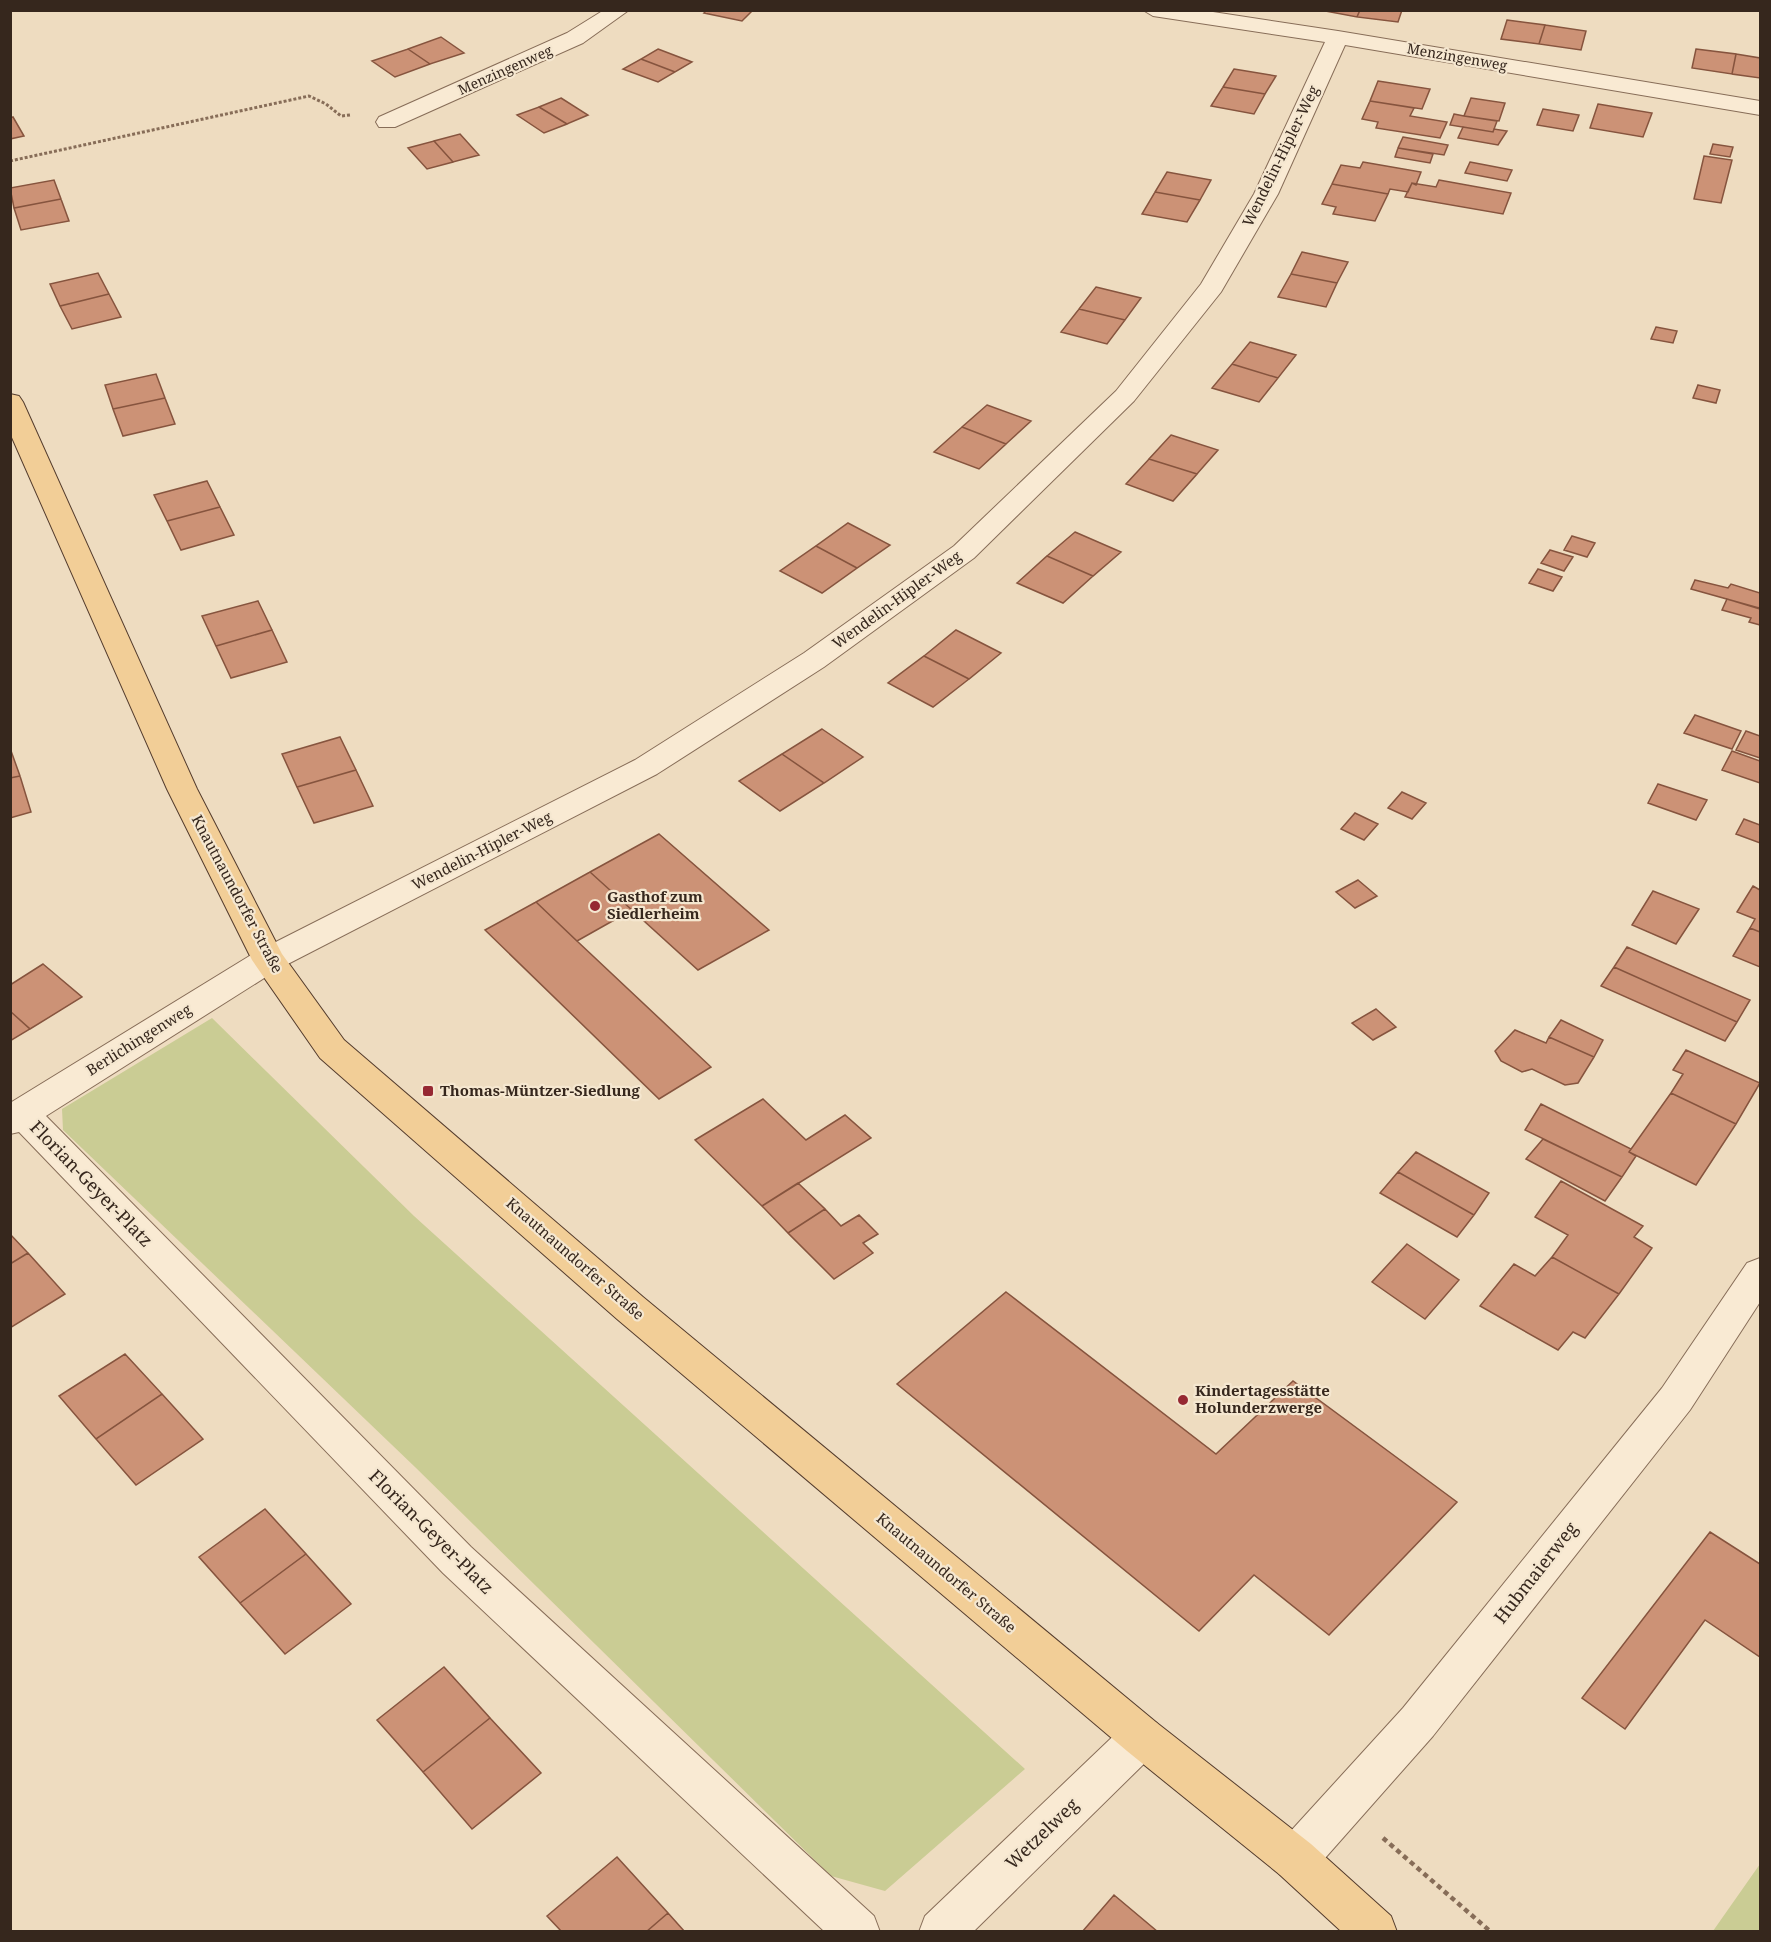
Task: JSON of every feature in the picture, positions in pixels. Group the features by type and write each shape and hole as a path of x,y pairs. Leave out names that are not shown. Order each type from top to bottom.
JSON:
{"main road":[{"name":"Knautnaundorfer Straße","path":"10,402 183,789 268,960 332,1049 630,1308 1142,1737 1295,1859 1375,1932"}],"street":[{"name":"Menzingenweg","path":"387,122 575,38 619,10"},
{"name":"Menzingenweg","path":"1153,10 1338,37 1761,108"},
{"name":"Wendelin-Hipler-Weg","path":"268,960 646,767 814,660 964,552 1125,396 1212,287 1266,194 1338,37"},
{"name":"Berlichingenweg","path":"16,1117 268,960"},
{"name":"Florian-Geyer-Platz","path":"16,1117 457,1560 858,1932"},
{"name":"Hubmaierweg","path":"1295,1859 1418,1722 1676,1399 1761,1273"},
{"name":"Wetzelweg","path":"941,1932 1142,1737"}],"path":[{"path":"10,161 309,96 326,104 341,116 364,112 387,122"},
{"path":"1345,1804 1491,1932"}],"green space":[{"path":"212,1018 414,1216 1025,1769 885,1891 831,1876 415,1467 63,1130 62,1109"},
{"path":"1760,1864 1760,1931 1713,1931"}],"building":[{"path":"707,10 753,10 742,21 704,13"},
{"path":"1320,10 1360,10 1357,17"},
{"path":"1360,10 1402,10 1398,22 1357,17"},
{"path":"1507,20 1545,25 1539,44 1501,39"},
{"path":"1545,25 1586,31 1581,50 1539,44"},
{"path":"441,37 464,53 430,64 408,49"},
{"path":"408,49 430,64 395,77 372,61"},
{"path":"658,49 692,62 675,72 641,59"},
{"path":"1696,49 1736,54 1732,74 1692,68"},
{"path":"1736,54 1760,58 1760,78 1732,74"},
{"path":"641,59 675,72 658,82 623,69"},
{"path":"1234,69 1276,76 1265,94 1223,87"},
{"path":"1378,81 1430,89 1422,109 1370,101"},
{"path":"1223,87 1265,94 1254,114 1211,106"},
{"path":"561,98 588,115 567,124 539,107"},
{"path":"1471,98 1505,103 1499,121 1464,116"},
{"path":"1370,101 1414,108 1410,116 1447,122 1440,138 1376,128 1378,122 1362,119"},
{"path":"1598,104 1652,113 1643,137 1590,128"},
{"path":"539,107 567,124 544,133 517,115"},
{"path":"1543,109 1579,115 1573,131 1537,125"},
{"path":"1454,114 1497,121 1493,132 1450,125"},
{"path":"13,117 24,136 10,139 10,118"},
{"path":"1463,127 1493,132 1494,129 1507,131 1498,145 1458,138"},
{"path":"460,134 479,155 453,162 434,141"},
{"path":"1403,137 1448,145 1444,155 1398,148"},
{"path":"434,141 453,162 427,169 408,148"},
{"path":"1713,144 1733,147 1730,157 1710,154"},
{"path":"1398,148 1433,154 1430,163 1395,157"},
{"path":"1704,156 1732,160 1721,203 1694,199"},
{"path":"1363,162 1421,172 1416,185 1412,183 1408,192 1390,189 1388,194 1332,184 1341,165 1360,168"},
{"path":"1470,162 1512,170 1507,181 1465,173"},
{"path":"1167,172 1211,180 1200,200 1155,192"},
{"path":"54,180 61,199 14,208 10,188"},
{"path":"1439,180 1511,193 1503,214 1405,197 1412,183 1436,187"},
{"path":"1332,184 1388,194 1375,221 1333,214 1336,207 1322,204"},
{"path":"1155,192 1200,200 1187,222 1142,214"},
{"path":"61,199 69,221 21,230 14,208"},
{"path":"1302,252 1348,262 1337,283 1291,274"},
{"path":"98,273 109,294 60,306 50,284"},
{"path":"1291,274 1337,283 1326,307 1278,297"},
{"path":"1096,287 1141,298 1125,320 1079,309"},
{"path":"109,294 121,317 72,329 60,306"},
{"path":"1079,309 1125,320 1107,344 1061,332"},
{"path":"1656,327 1677,331 1673,343 1651,339"},
{"path":"1250,342 1296,355 1278,378 1232,364"},
{"path":"1232,364 1278,378 1259,402 1212,388"},
{"path":"156,374 165,398 113,409 105,385"},
{"path":"1698,385 1720,390 1716,403 1693,398"},
{"path":"165,398 175,424 123,436 113,409"},
{"path":"987,405 1031,421 1006,444 962,427"},
{"path":"962,427 1006,444 979,469 934,452"},
{"path":"1171,435 1218,450 1197,474 1149,459"},
{"path":"1149,459 1197,474 1173,501 1126,484"},
{"path":"207,481 220,507 167,521 154,495"},
{"path":"220,507 234,535 181,550 167,521"},
{"path":"848,523 890,545 857,568 816,546"},
{"path":"1075,532 1121,552 1093,576 1047,556"},
{"path":"1572,536 1595,543 1587,557 1564,550"},
{"path":"816,546 857,568 822,593 780,571"},
{"path":"1550,550 1573,557 1564,571 1541,563"},
{"path":"1047,556 1093,576 1063,603 1017,583"},
{"path":"1538,569 1562,577 1553,591 1529,583"},
{"path":"1695,580 1728,588 1731,584 1760,593 1760,606 1759,608 1691,589"},
{"path":"1727,599 1760,609 1760,625 1749,622 1751,618 1722,610"},
{"path":"258,601 272,630 216,646 202,616"},
{"path":"272,630 287,662 231,678 216,646"},
{"path":"956,630 1001,653 969,679 924,656"},
{"path":"924,656 969,679 933,707 888,683"},
{"path":"1695,715 1741,731 1732,749 1684,733"},
{"path":"822,729 863,757 824,783 782,754"},
{"path":"1746,731 1760,736 1760,758 1736,750"},
{"path":"340,737 356,770 297,787 282,754"},
{"path":"10,748 20,776 10,778"},
{"path":"1732,751 1760,761 1760,783 1722,770"},
{"path":"782,754 824,783 780,811 739,781"},
{"path":"356,770 373,806 314,823 297,787"},
{"path":"20,776 31,812 10,818 10,778"},
{"path":"1658,784 1707,800 1696,820 1648,803"},
{"path":"1402,792 1426,803 1412,819 1388,808"},
{"path":"1355,813 1378,824 1364,840 1341,829"},
{"path":"1744,819 1760,825 1760,843 1736,834"},
{"path":"659,834 769,930 698,970 590,872"},
{"path":"590,872 632,910 577,941 536,902"},
{"path":"1358,880 1377,896 1355,908 1336,892"},
{"path":"1753,886 1760,890 1760,932 1750,928 1755,919 1737,912"},
{"path":"1653,891 1699,909 1676,944 1632,925"},
{"path":"536,902 711,1067 659,1099 485,930"},
{"path":"1750,928 1760,932 1760,967 1733,956"},
{"path":"1627,947 1750,1000 1737,1022 1614,967"},
{"path":"43,964 82,997 30,1029 10,1011 10,985"},
{"path":"1614,967 1737,1022 1725,1041 1601,986"},
{"path":"1376,1009 1396,1027 1373,1040 1352,1023"},
{"path":"10,1011 30,1029 10,1041"},
{"path":"1561,1020 1603,1040 1594,1057 1549,1037"},
{"path":"1515,1030 1546,1043 1549,1037 1594,1057 1578,1083 1565,1085 1532,1069 1522,1072 1501,1061 1495,1051"},
{"path":"1686,1050 1760,1083 1736,1124 1671,1093 1683,1074 1673,1070"},
{"path":"1671,1093 1736,1124 1696,1185 1629,1152"},
{"path":"763,1099 806,1140 845,1115 871,1138 762,1206 695,1140"},
{"path":"1541,1104 1631,1149 1629,1152 1636,1156 1622,1177 1525,1130"},
{"path":"1543,1139 1622,1177 1605,1201 1526,1159"},
{"path":"1416,1152 1489,1193 1474,1215 1398,1172"},
{"path":"1398,1172 1474,1215 1457,1237 1380,1193"},
{"path":"1561,1181 1643,1226 1634,1237 1652,1248 1619,1294 1552,1257 1568,1235 1535,1217"},
{"path":"798,1183 825,1209 788,1233 762,1206"},
{"path":"825,1209 841,1226 859,1215 878,1234 863,1243 873,1253 834,1279 788,1233"},
{"path":"10,1234 28,1253 10,1264"},
{"path":"1407,1244 1459,1280 1425,1319 1372,1282"},
{"path":"28,1253 65,1294 10,1328 10,1264"},
{"path":"1552,1257 1619,1294 1585,1338 1573,1332 1558,1350 1480,1306 1514,1264 1535,1276"},
{"path":"1006,1292 1216,1454 1293,1381 1457,1502 1329,1635 1254,1575 1199,1631 897,1384"},
{"path":"125,1354 162,1394 96,1439 59,1396"},
{"path":"162,1394 203,1439 136,1485 96,1439"},
{"path":"265,1509 306,1554 240,1603 199,1557"},
{"path":"1710,1532 1760,1564 1760,1657 1705,1620 1625,1729 1582,1698"},
{"path":"306,1554 351,1604 285,1654 240,1603"},
{"path":"444,1667 490,1718 423,1772 377,1720"},
{"path":"490,1718 541,1773 472,1829 423,1772"},
{"path":"617,1857 668,1913 646,1932 562,1932 547,1916"},
{"path":"1114,1895 1158,1932 1082,1932"},
{"path":"668,1913 685,1932 646,1932"}],"place":[{"name":"Gasthof zum Siedlerheim","path":"595,906"},
{"name":"Thomas-Müntzer-Siedlung","path":"428,1091"},
{"name":"Kindertagesstätte Holunderzwerge","path":"1183,1400"}]}
